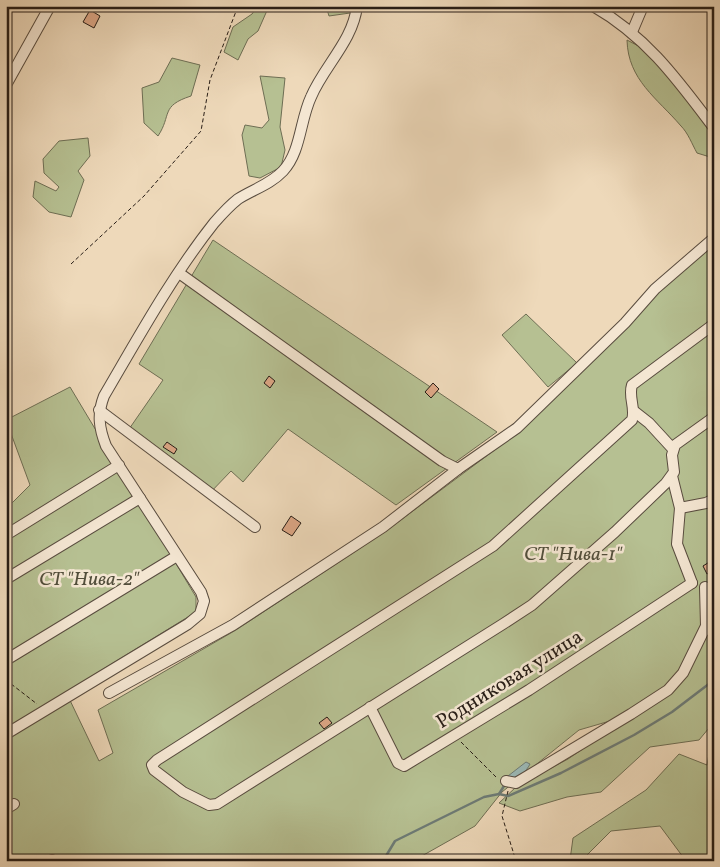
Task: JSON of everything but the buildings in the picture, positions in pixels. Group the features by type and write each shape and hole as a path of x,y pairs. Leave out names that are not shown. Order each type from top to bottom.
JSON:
{"street":[{"path":"6,85 50,6"},
{"path":"6,734 152,647 200,614 204,601 200,592 119,465 101,433 99,410 104,396 180,273 214,224 229,206 282,172 290,162 311,96 347,37 355,19 356,6"},
{"path":"593,6 618,21 652,49 674,74 714,128"},
{"path":"632,32 643,6"},
{"path":"109,693 234,625 383,527 458,469 517,428 625,323 655,289 714,238"},
{"path":"180,273 442,461 458,469"},
{"path":"503,783 516,783 668,690 683,673 706,626 710,584 692,583 677,544 680,508 672,476 674,468 672,448 649,423 635,412 630,396 632,385 714,324"},
{"path":"99,410 256,527"},
{"path":"635,412 632,420 494,546 288,675 152,765 156,774 183,792 209,805 217,804 532,605 615,532 672,476"},
{"path":"672,448 714,417"},
{"path":"6,535 119,465"},
{"path":"6,579 140,498"},
{"path":"680,508 706,503 714,499"},
{"path":"6,660 177,556"},
{"name":"Родниковая улица","path":"370,707 398,763 404,766 529,690 692,583"},
{"path":"706,626 714,634"}],"path":[{"path":"71,264 144,196 201,131 210,80 238,6"},
{"path":"6,680 46,711"},
{"path":"462,743 503,783 506,800 502,816 516,861"}],"green space":[{"path":"258,6 269,6 258,31 248,39 238,60 224,52 233,27 252,14"},
{"path":"326,6 350,6 350,13 329,16"},
{"path":"627,40 648,51 671,75 714,134 714,164 710,157 697,153 688,135 645,88 632,66"},
{"path":"172,58 200,65 191,96 181,100 171,108 158,136 144,123 142,88 159,82"},
{"path":"260,76 285,78 280,127 285,150 281,167 260,178 249,176 242,135 245,125 262,128 269,120"},
{"path":"88,138 90,156 78,171 84,180 71,217 49,212 33,197 35,181 56,191 59,187 44,173 43,159 59,141"},
{"path":"213,240 497,432 396,505 288,429 243,482 231,471 207,496 127,432 163,380 139,364"},
{"name":"СТ \"Нива-1\"","path":"714,242 714,722 699,740 650,747 601,792 567,797 520,811 499,803 516,787 568,759 634,714 579,730 502,792 475,826 413,861 6,861 6,509 30,485 6,420 70,387 196,597 196,612 66,692 99,761 113,753 98,710 236,630 386,531 520,431 656,294"},
{"path":"526,314 577,363 548,387 502,335"},
{"path":"714,726 714,861 686,861 660,826 611,831 581,861 570,860 573,838 646,790 679,754 707,765"}],"water":[{"path":"526,762 530,764 524,772 510,780 508,776"}],"waterway":[{"path":"383,861 395,841 484,797 499,794 508,796 561,773 634,735 672,712 714,680"},
{"path":"499,794 504,786"}],"park label":[{"name":"СТ \"Нива-2\"","path":"89,580"}]}
